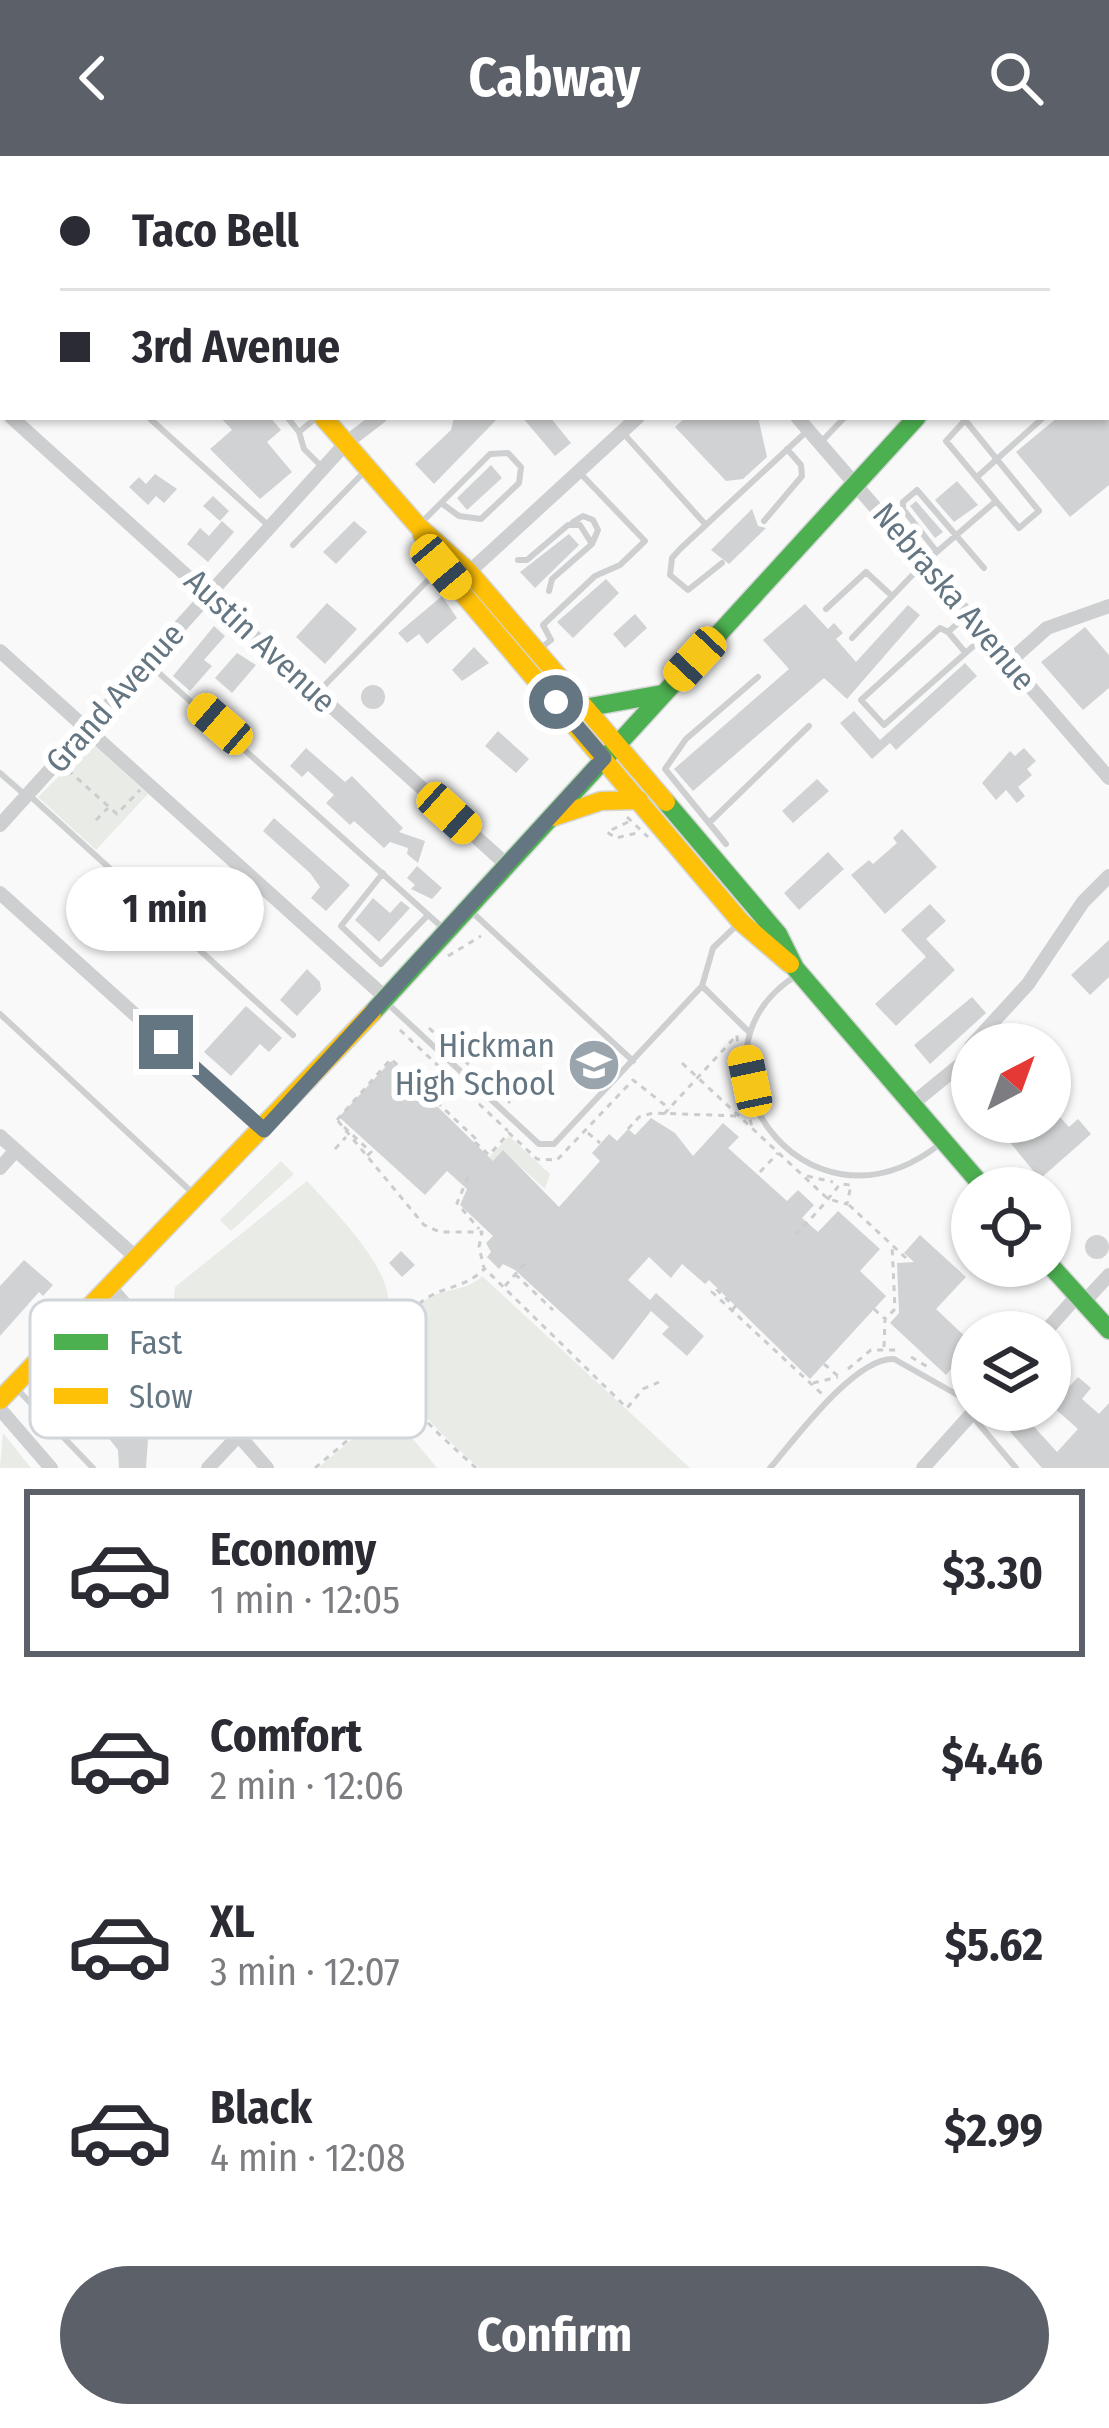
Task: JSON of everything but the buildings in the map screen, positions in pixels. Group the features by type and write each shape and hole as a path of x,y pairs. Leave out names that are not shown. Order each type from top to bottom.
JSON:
{"main road":[{"path":"323,420 418,526 469,572 584,708 639,800 740,922 798,971 966,1167"},
{"path":"99,1300 385,999 434,959 448,932 914,420"},
{"path":"418,526 441,567 610,752 669,809 778,934 798,971"},
{"path":"584,708 663,694"},
{"path":"553,817 601,801 639,800"},
{"path":"1069,1287 1109,1330"},
{"path":"5,1398 30,1372"}],"street":[{"name":"Austin Avenue","path":"14,420 508,866"},
{"name":"Grand Avenue","path":"0,825 346,443 376,420"},
{"path":"469,572 635,420"},
{"name":"Nebraska Avenue","path":"803,423 931,557 968,614 1109,778"},
{"path":"1009,662 1047,628 1109,606"},
{"path":"0,650 385,999"},
{"path":"992,1023 1028,984 1083,902 1109,876"},
{"path":"0,893 264,1130"},
{"path":"911,1105 951,1072"},
{"path":"0,1136 139,1260"},
{"path":"0,1168 16,1150"},
{"path":"1068,1311 1109,1275"},
{"path":"111,1288 121,1300"},
{"path":"5,1398 30,1436"},
{"path":"923,1468 954,1431"},
{"path":"31,1438 51,1468"},
{"path":"208,1468 236,1438"},
{"path":"242,1438 267,1468"}],"lane":[{"path":"151,420 270,528"},
{"path":"289,420 304,449 323,468"},
{"path":"299,433 316,420"},
{"path":"820,443 841,420"},
{"path":"965,420 946,441 1019,528 1040,511 968,420"},
{"path":"977,478 1041,420"},
{"path":"722,562 688,590 670,575 672,558 787,449 803,423"},
{"path":"622,431 706,525"},
{"path":"764,521 802,476 801,465 787,449"},
{"path":"418,526 490,454 508,453 521,467 519,483 481,519 460,516 443,505"},
{"path":"293,545 368,469"},
{"path":"537,652 550,640 543,625 596,576 620,565 645,541 579,471"},
{"path":"931,557 925,533 903,502 917,490 984,568"},
{"path":"852,638 931,557 997,501"},
{"path":"518,560 527,560 568,525 580,525 592,544 552,579 549,591"},
{"path":"317,693 441,567"},
{"path":"826,609 866,572 892,596"},
{"path":"948,632 968,614"},
{"path":"965,652 940,628 861,700 884,725 986,634"},
{"path":"148,662 448,932"},
{"path":"726,844 665,770 669,758 758,677"},
{"path":"692,837 809,726"},
{"path":"0,772 293,1035"},
{"path":"669,809 686,795"},
{"path":"383,873 340,926 355,945 381,964 428,914"},
{"path":"469,910 633,1061"},
{"path":"385,999 538,1144 554,1144 702,986 713,948 740,922"},
{"path":"405,939 434,959"},
{"path":"344,959 355,945"},
{"path":"798,971 770,992 749,1032 744,1055 762,1124 815,1170 862,1179 885,1176 917,1162 944,1142"},
{"path":"702,986 749,1032"},
{"path":"0,1014 199,1198"},
{"path":"770,1468 857,1372 883,1358 894,1359 951,1395"},
{"path":"5,1398 30,1418"},
{"path":"989,1431 1016,1468"},
{"path":"55,1438 93,1468"}],"path":[{"path":"58,761 117,814 147,782"},
{"path":"80,799 89,789"},
{"path":"96,820 109,806"},
{"path":"619,815 631,820 639,832"},
{"path":"631,820 608,832 616,838 639,832 650,836"},
{"path":"434,959 482,935"},
{"path":"420,1021 510,1103"},
{"path":"400,1030 509,1132"},
{"path":"664,1114 737,1035 739,1078"},
{"path":"476,1138 392,1060 335,1116 424,1225 440,1232 480,1230"},
{"path":"682,1064 829,1199 848,1204 905,1257 892,1261"},
{"path":"744,1095 753,1129"},
{"path":"628,1129 639,1117 664,1114 739,1117"},
{"path":"338,1121 373,1150 365,1158"},
{"path":"586,1130 600,1143"},
{"path":"335,1149 349,1135"},
{"path":"554,1144 565,1154"},
{"path":"760,1172 778,1153"},
{"path":"802,1175 851,1185 848,1204"},
{"path":"468,1177 457,1203 480,1230 484,1268 540,1320 522,1312 626,1408 643,1389 659,1382"},
{"path":"796,1234 840,1184"},
{"path":"883,1358 885,1319 897,1307 892,1245"},
{"path":"504,1287 527,1261"},
{"path":"426,1301 467,1286 484,1268"},
{"path":"515,1274 553,1310"},
{"path":"874,1309 885,1319"},
{"path":"732,1310 824,1395"},
{"path":"811,1384 840,1378 824,1364"},
{"path":"426,1420 476,1468"},
{"path":"315,1468 350,1438"}],"shaded area":[{"path":"92,744 148,794 96,850 38,797"},
{"path":"509,1136 550,1174 545,1189 503,1151 493,1161 489,1157"},
{"path":"281,1161 294,1174 231,1231 220,1220"},
{"path":"307,1181 370,1256 385,1284 387,1300 176,1300 175,1287"},
{"path":"482,1276 690,1468 479,1468 426,1416 426,1300"},
{"path":"3,1433 31,1468 0,1468"},
{"path":"354,1438 412,1438 437,1468 318,1468"}],"traffic: fast":[{"path":"372,1013 914,420"},
{"path":"584,708 662,694"},
{"path":"666,802 778,934 795,968 966,1167"},
{"path":"1070,1287 1109,1330"}],"traffic: slow":[{"path":"326,420 418,526 469,572 666,802"},
{"path":"422,534 436,562 741,922 790,964"},
{"path":"553,817 601,801 639,800"},
{"path":"96,1300 372,1013"},
{"path":"0,1400 30,1369"}],"place":[{"name":"Hickman High School","path":"594,1065"}],"route":[{"path":"166,1042 264,1130 604,758 556,702"}]}
